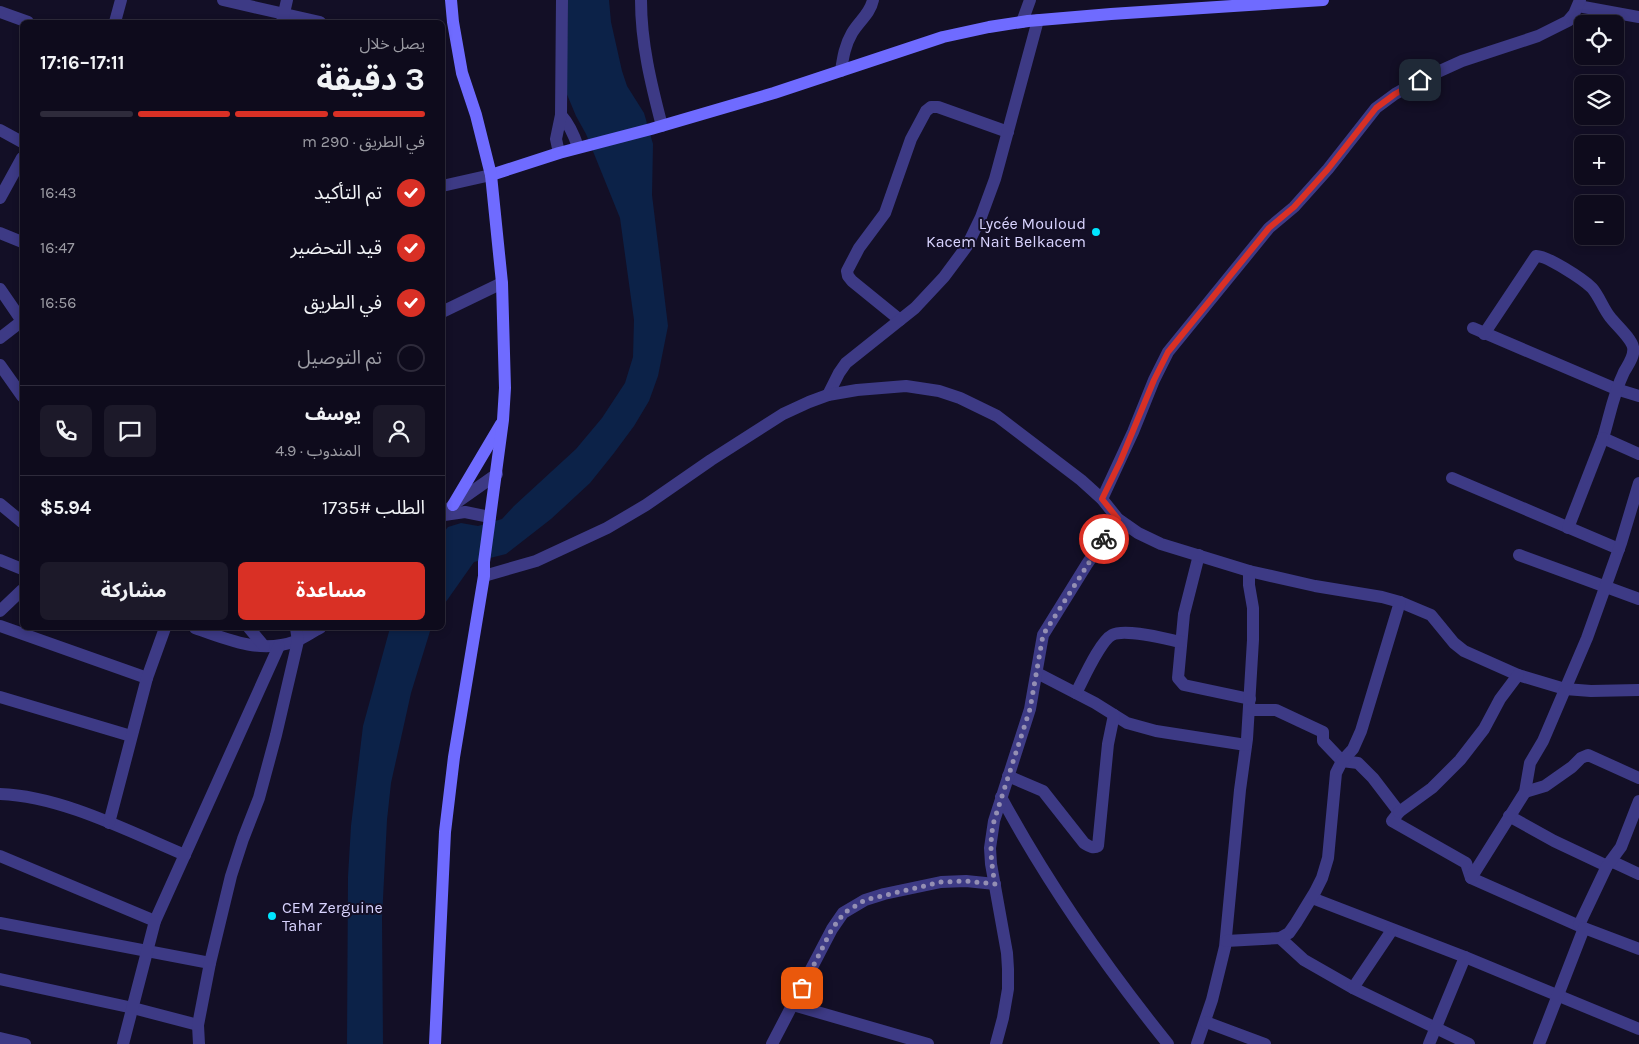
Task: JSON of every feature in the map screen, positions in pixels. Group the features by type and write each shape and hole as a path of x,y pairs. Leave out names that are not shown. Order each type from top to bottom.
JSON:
{"main road":[{"path":"435,1044 445,832 454,757 484,576 484,562 497,474 505,388 502,283 491,175 476,115 462,73 451,0"},
{"path":"491,175 583,146 774,93 943,37 989,27 1191,4 1323,0"},
{"path":"453,505 503,420"}],"street":[{"path":"116,20 121,0"},
{"path":"223,0 283,18 302,20"},
{"path":"283,18 287,0"},
{"path":"559,153 556,139 561,116 562,0"},
{"path":"640,0 657,127"},
{"path":"841,71 844,48 853,32 871,9 873,0"},
{"path":"1022,22 1030,0"},
{"path":"1102,499 1168,352 1269,228 1294,207 1328,169 1376,108 1395,94 1420,80 1462,61 1538,36 1568,21 1579,3 1639,18"},
{"path":"0,12 22,20"},
{"path":"828,395 846,363 915,308 944,277 967,246 981,217 995,179 1038,20"},
{"path":"900,320 852,281 847,271 859,248 885,213 911,139 926,111 931,107 938,107 1008,132"},
{"path":"561,116 583,146"},
{"path":"0,130 20,141"},
{"path":"0,198 20,162"},
{"path":"445,185 491,175"},
{"path":"0,233 20,241"},
{"path":"1568,528 1603,438 1616,390 1633,351 1632,344 1608,316 1593,289 1573,273 1544,258 1534,257 1478,331 1616,390 1639,396"},
{"path":"445,311 502,283"},
{"path":"0,289 20,318"},
{"path":"0,338 20,323"},
{"path":"0,365 20,393"},
{"path":"484,576 536,561 608,528 646,505 782,414 828,395 857,390 906,386 939,391 960,398 998,416 1080,480 1102,499 1118,519 1138,533 1161,544 1199,554 1249,571 1400,602 1431,615 1454,643 1464,651 1518,675 1565,689 1591,691 1639,690"},
{"path":"1603,438 1639,454"},
{"path":"445,513 453,505 497,474"},
{"path":"1452,478 1619,549"},
{"path":"1471,878 1525,792 1530,763 1543,741 1587,638 1619,549 1639,484"},
{"path":"0,504 20,520"},
{"path":"445,515 465,512 490,518"},
{"path":"996,1044 1004,1018 1008,989 1008,969 1007,953 991,864 991,835 1030,709 1043,635 1087,564 1118,519"},
{"path":"1199,554 1184,614 1178,678 1184,685 1249,705 1276,710 1323,732 1323,741 1342,761 1358,763 1399,812"},
{"path":"1519,555 1639,599"},
{"path":"0,560 20,568"},
{"path":"1197,1044 1206,1022 1226,941 1249,705 1253,608 1249,585 1249,571"},
{"path":"0,611 20,592"},
{"path":"1226,941 1280,938 1290,932 1312,898 1322,878 1328,858 1335,778 1338,768 1353,749 1361,731 1400,602"},
{"path":"0,626 147,678"},
{"path":"109,823 130,736 147,678 164,630"},
{"path":"200,630 233,642 257,647 279,646 298,641 317,630"},
{"path":"251,630 264,646"},
{"path":"199,1044 198,1025 210,963 234,867 258,798 276,736 298,641 296,630"},
{"path":"1076,694 1101,647 1111,635 1120,632 1181,642"},
{"path":"123,1044 156,921 279,646"},
{"path":"1037,673 1127,723 1156,731 1246,745"},
{"path":"1518,675 1500,699 1484,729 1460,760 1432,788 1399,812 1392,821 1466,863 1471,878 1582,927 1639,949"},
{"path":"0,697 130,736"},
{"path":"1008,776 1043,791 1084,843 1095,848 1098,846 1108,744 1114,716"},
{"path":"1525,792 1546,786 1581,758 1588,756 1639,778"},
{"path":"0,794 42,799 109,823 185,855"},
{"path":"1001,798 1027,845 1067,906 1114,973 1168,1044"},
{"path":"1539,1044 1582,927 1609,863 1621,847 1639,801"},
{"path":"1509,816 1554,841 1639,874"},
{"path":"0,856 156,921"},
{"path":"772,1044 832,929 844,913 865,900 941,882 966,881 995,884"},
{"path":"1312,898 1639,1029"},
{"path":"0,923 210,963"},
{"path":"1353,988 1392,930"},
{"path":"1280,938 1304,960 1353,988 1469,1044"},
{"path":"1429,1044 1465,958"},
{"path":"0,979 133,1008 198,1025"},
{"path":"793,1005 928,1044"},
{"path":"1206,1022 1265,1044"},
{"path":"0,1038 25,1044"}],"water":[{"path":"568,0 609,0 611,22 622,71 627,86 644,113 653,144 652,195 668,326 658,376 649,401 634,426 590,483 551,519 506,554 474,562 445,603 445,531 448,527 461,523 478,526 502,519 576,449 602,418 625,383 633,357 634,320 620,218 586,134 566,92"},
{"path":"389,630 430,630 411,693 391,783 387,820 382,918 383,1044 347,1044 348,877 351,826 363,726"}],"way so far":[{"path":"802,988 832,929 844,913 865,900 941,882 966,881 995,884 991,864 991,835 1030,709 1043,635 1104,539"}],"place":[{"name":"Lycée Mouloud Kacem Nait Belkacem","path":"1096,232"},
{"name":"CEM Zerguine Tahar","path":"272,916"}],"route":[{"path":"1104,539 1118,519 1102,499 1114,476 1154,380 1168,352 1269,228 1294,207 1328,169 1376,108 1395,94 1420,80"}]}
